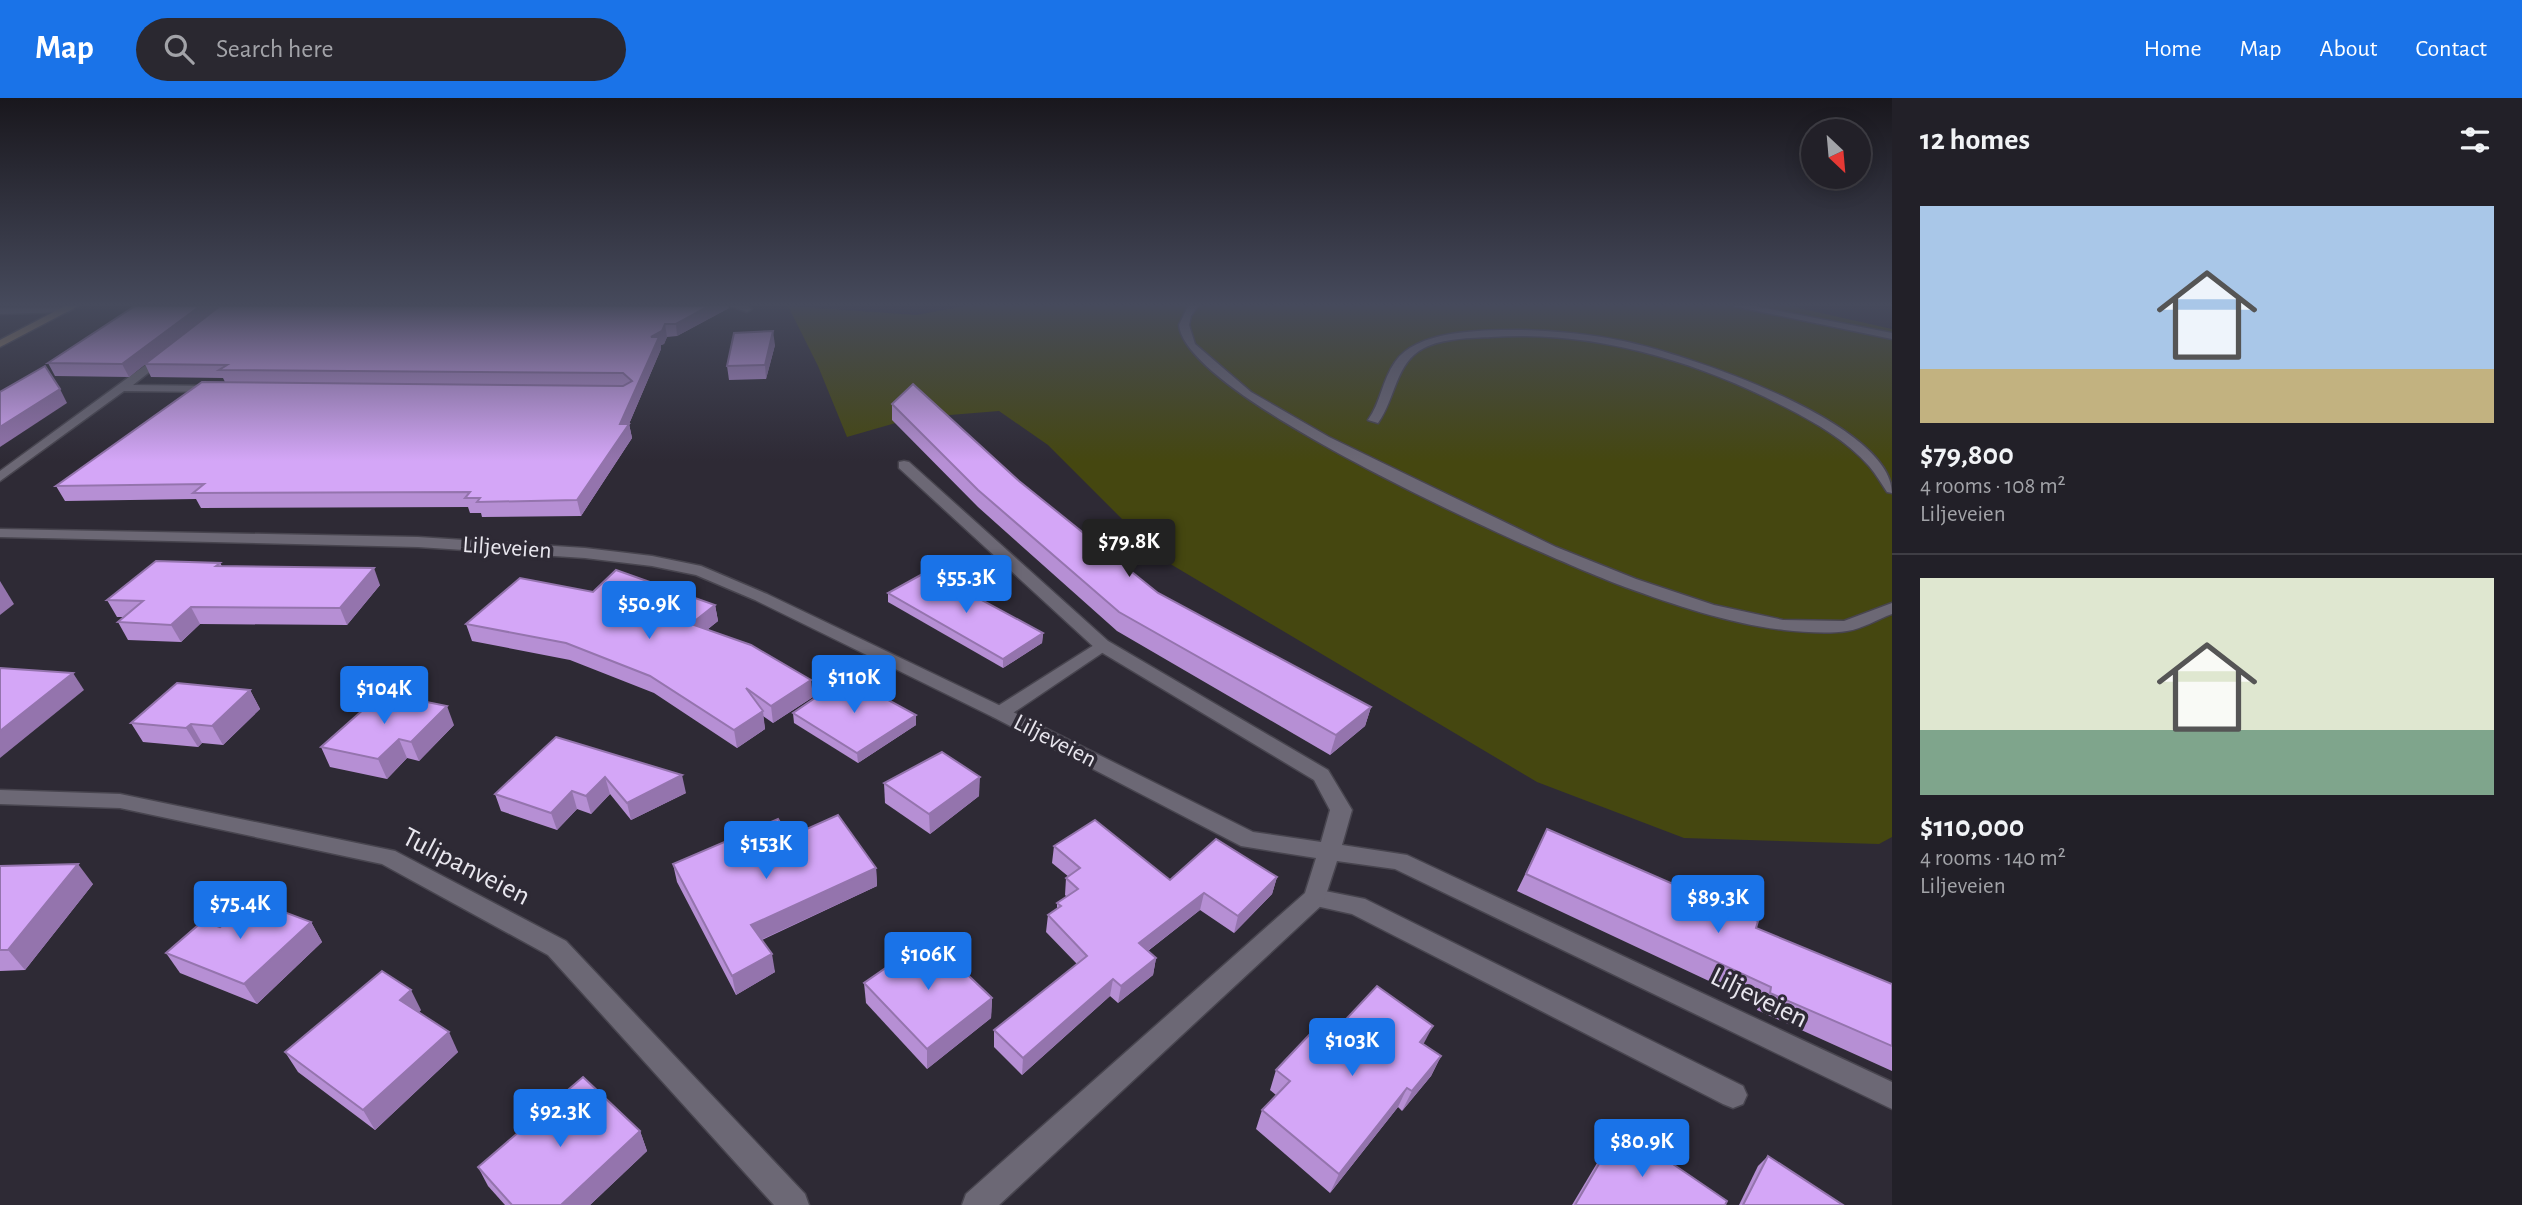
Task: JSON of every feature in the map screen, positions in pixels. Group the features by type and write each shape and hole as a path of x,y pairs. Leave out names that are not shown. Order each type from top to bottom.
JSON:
{"street":[{"path":"0,477 164,358"},
{"path":"1205,358 1256,401 1479,520 1527,542 1674,598 1754,621 1800,626 1848,625 1884,615 1892,608"},
{"path":"1374,420 1380,414 1395,368 1402,358"},
{"path":"1670,358 1777,399 1816,419 1872,458 1892,489"},
{"path":"125,388 237,389"},
{"path":"904,465 1102,645 1321,775 1342,810 1315,898 977,1205"},
{"name":"Liljeveien","path":"0,533 418,542 585,553 652,561 701,571 761,597 1000,713 1249,840 1399,861 1892,1096"},
{"path":"1000,713 1102,645"},
{"name":"Tulipanveien","path":"0,797 120,801 387,857 557,948 794,1205"},
{"path":"1315,898 1357,906 1733,1095"}],"shaded area":[{"path":"814,358 1892,358 1892,837 1879,844 1684,838 1537,782 1162,559 1048,445 999,411 913,418 847,437"}],"building":[{"path":"56,358 131,358 122,364 48,363"},
{"path":"153,358 650,358 620,424 629,424 577,500 477,502 480,498 465,498 470,492 193,493 204,484 56,486 202,382 623,386 632,381 623,373 219,370 227,365 145,364"},
{"path":"729,358 767,358 765,365 727,366"},
{"path":"45,366 60,389 0,427 0,392"},
{"path":"913,384 1019,481 1158,593 1371,707 1336,735 1119,612 978,490 892,404"},
{"path":"156,561 220,563 216,566 374,568 340,608 191,607 171,625 118,622 143,601 107,600"},
{"path":"616,570 715,605 691,624 751,645 811,680 771,706 746,688 763,711 734,730 650,676 566,643 466,624 520,578 593,592"},
{"path":"928,571 1043,633 1003,659 888,593"},
{"path":"0,668 73,673 0,731"},
{"path":"846,677 916,715 857,753 793,713"},
{"path":"177,683 250,690 212,726 191,724 186,728 131,723"},
{"path":"382,693 447,706 411,742 399,739 378,759 321,747"},
{"path":"556,737 682,775 627,803 605,777 586,796 572,791 551,813 495,794"},
{"path":"942,752 980,777 929,814 884,783"},
{"path":"838,815 876,868 751,925 772,954 732,976 673,864 778,819 789,837"},
{"path":"1095,820 1170,880 1216,839 1277,877 1238,916 1204,893 1139,943 1156,958 1121,986 1113,979 1023,1058 994,1030 1087,956 1048,915 1061,906 1057,903 1078,889 1066,878 1080,868 1054,846"},
{"path":"1547,829 1758,921 1756,928 1892,984 1892,1046 1770,993 1771,987 1526,874"},
{"path":"78,864 8,950 0,950 0,866"},
{"path":"252,900 311,922 244,984 166,953 203,921 220,927"},
{"path":"929,938 992,998 927,1049 864,983"},
{"path":"382,971 411,990 400,1000 449,1032 363,1110 285,1052"},
{"path":"1377,986 1433,1026 1420,1042 1441,1056 1412,1091 1407,1088 1339,1174 1262,1110 1290,1081 1276,1070 1309,1035 1322,1045"},
{"path":"583,1077 640,1131 561,1205 512,1205 478,1167"},
{"path":"1620,1128 1727,1201 1725,1205 1575,1205"},
{"path":"1768,1156 1843,1205 1743,1205"}]}
